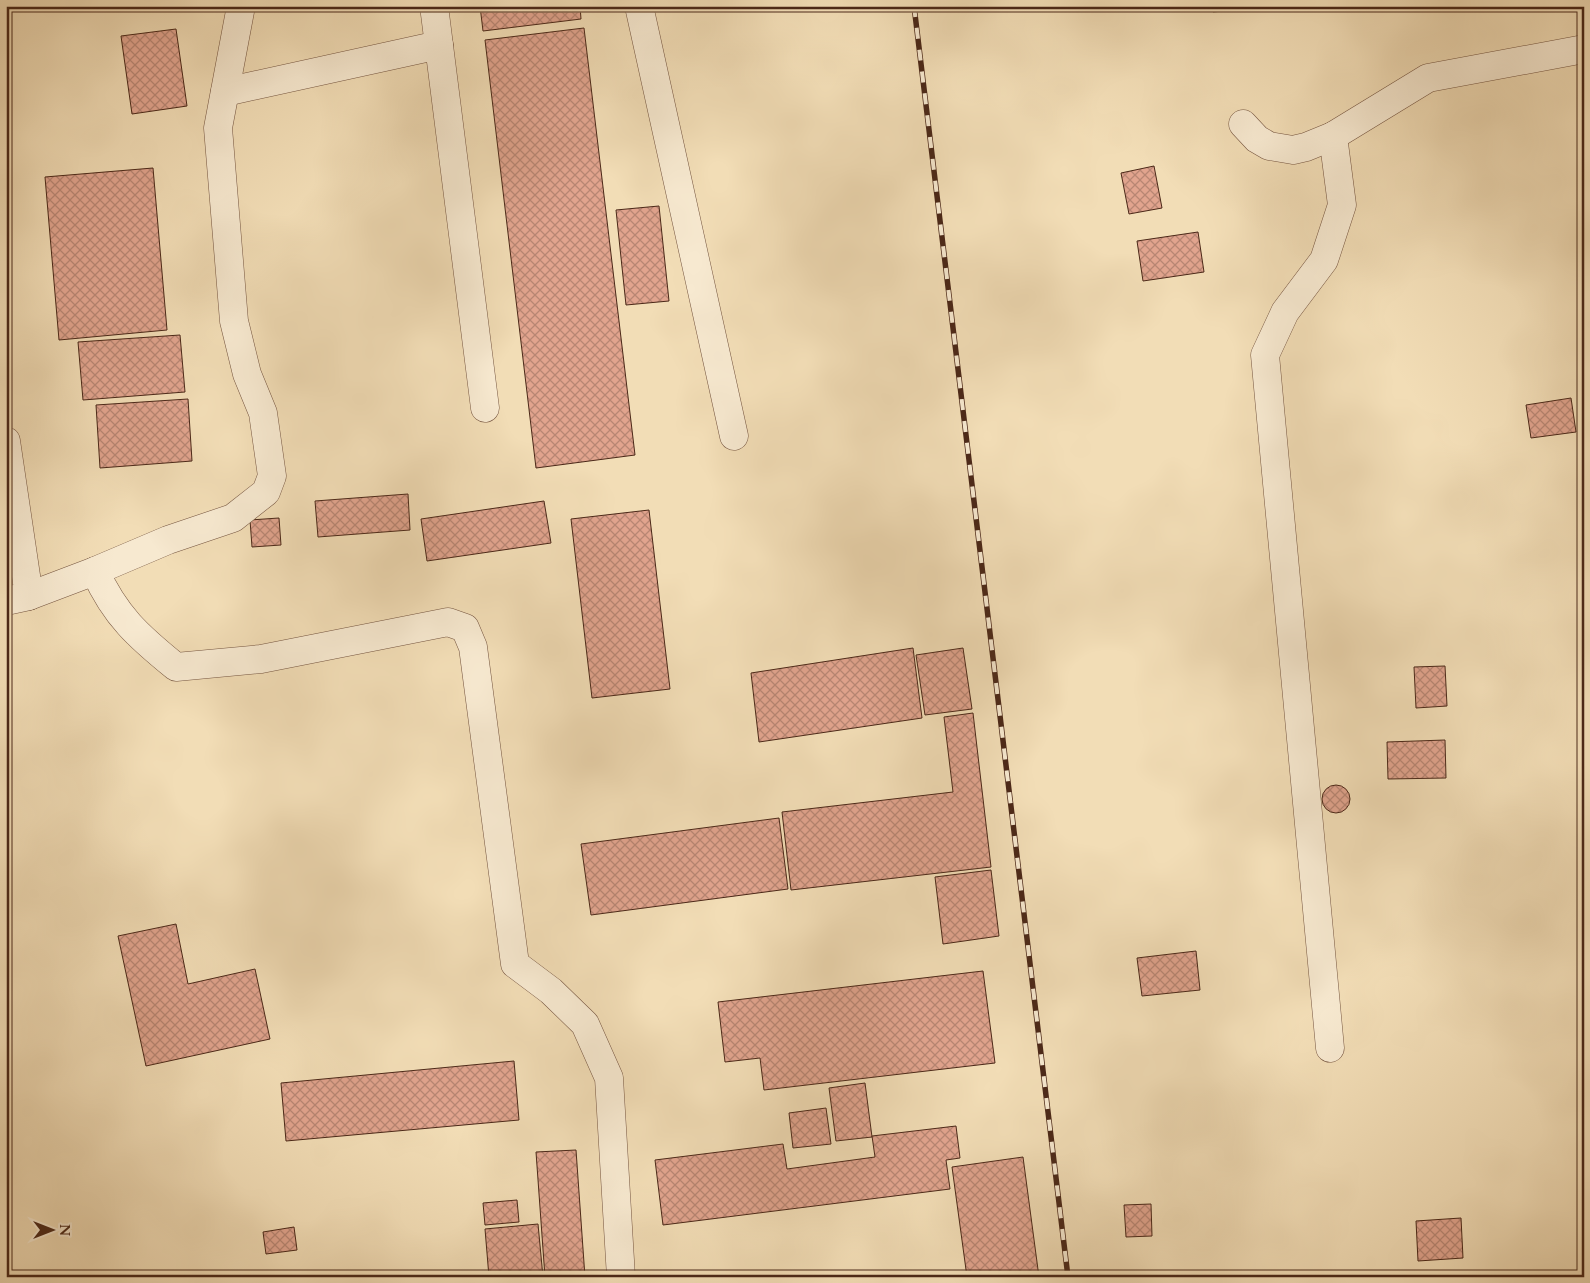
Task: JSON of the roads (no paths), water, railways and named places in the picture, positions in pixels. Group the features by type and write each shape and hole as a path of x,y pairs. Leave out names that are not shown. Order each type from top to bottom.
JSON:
{"street":[{"path":"6,441 18,598 95,571 168,540 233,518 266,492 272,476 263,413 247,374 234,321 218,128 241,6"},
{"path":"434,6 485,408"},
{"path":"639,6 734,436"},
{"path":"225,92 438,45"},
{"path":"1243,124 1257,139 1269,146 1282,150 1306,147 1333,136 1428,78 1584,49"},
{"path":"1330,1048 1265,355 1285,312 1324,260 1342,205 1333,136"},
{"path":"95,571 107,598 126,623 146,643 176,667 261,659 448,622 465,628 473,647 515,964 551,991 585,1024 609,1078 621,1277"}],"railway":[{"path":"914,6 1068,1277"}]}
